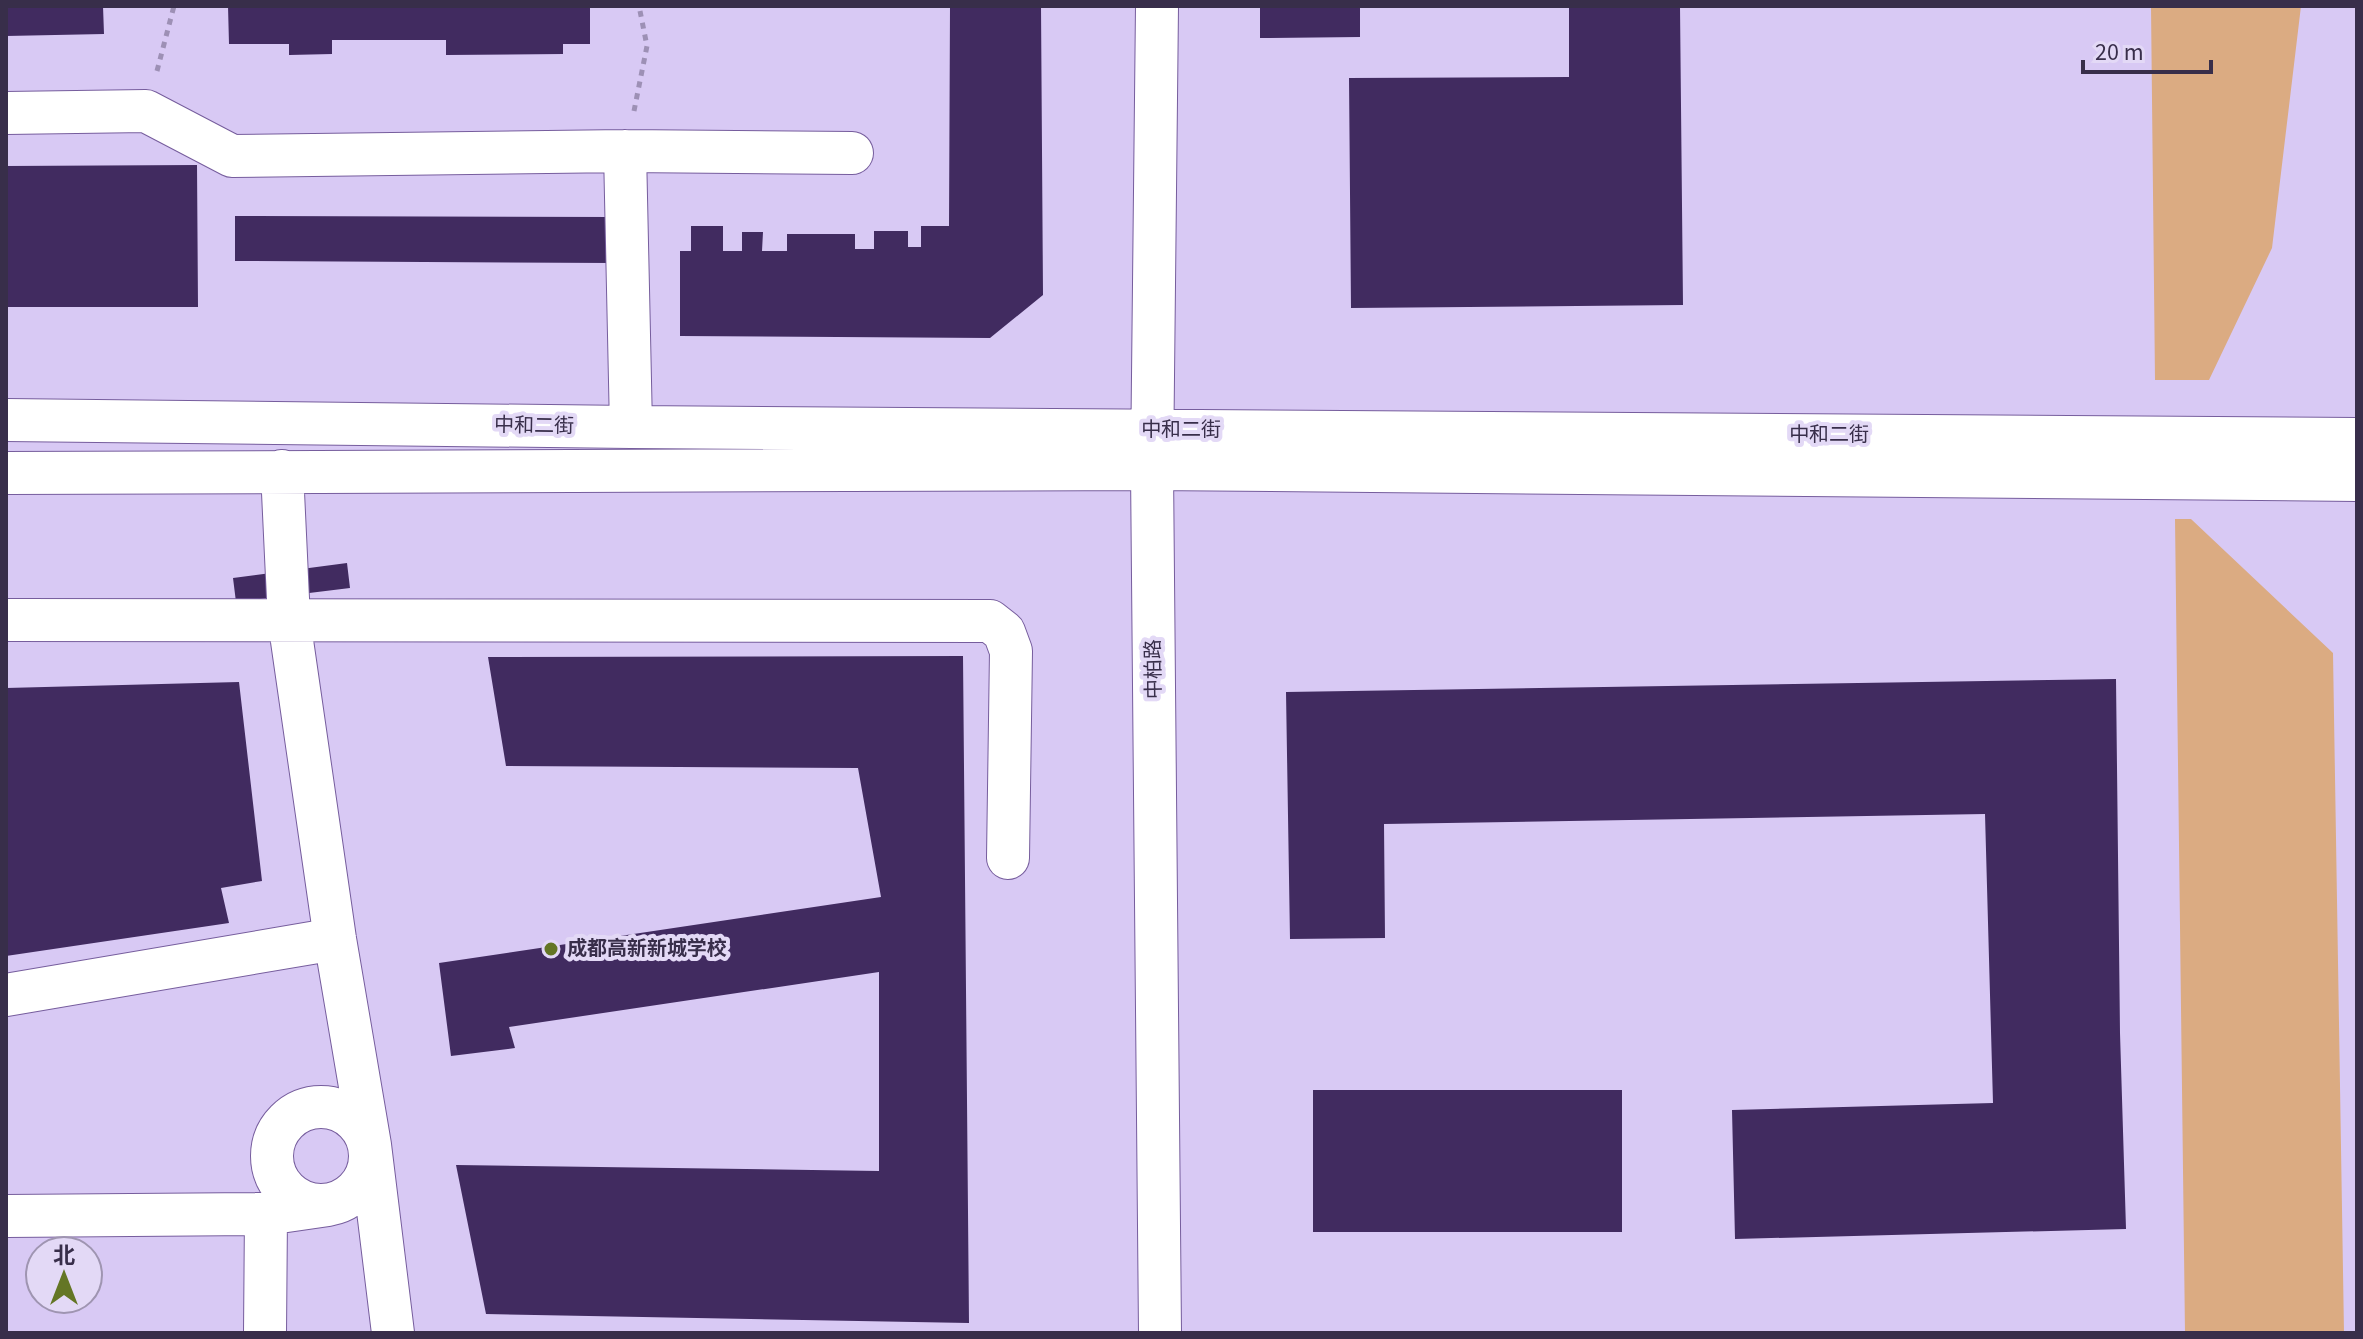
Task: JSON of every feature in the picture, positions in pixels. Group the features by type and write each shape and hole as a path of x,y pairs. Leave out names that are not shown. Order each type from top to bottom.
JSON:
{"street":[{"name":"中柏路","path":"1157,6 1152,450 1160,1333"},
{"path":"6,113 146,111 232,156 625,151 852,153"},
{"path":"625,151 631,427"},
{"name":"中和二街","path":"6,420 631,427 1152,450 2357,480"},
{"name":"中和二街","path":"6,473 282,471 1152,450 2357,439"},
{"path":"282,471 289,620 335,939 370,1145 393,1333"},
{"path":"6,620 990,621 1004,632 1011,651 1008,858"},
{"path":"6,995 335,939"},
{"path":"6,1216 266,1214 328,1205 343,1201 366,1178 370,1145 363,1129 351,1117 336,1109 319,1107 302,1111 288,1121 278,1133 272,1163 286,1190 297,1199 328,1205"},
{"path":"265,1333 266,1214"}],"path":[{"path":"146,111 174,6"},
{"path":"625,151 647,46 639,6"}],"shaded area":[{"path":"2151,6 2301,6 2272,248 2209,380 2155,380"},
{"path":"2175,519 2191,519 2333,653 2344,1333 2185,1333"}],"building":[{"path":"6,6 103,6 104,34 6,36"},
{"path":"228,6 590,6 590,44 563,44 563,54 446,55 446,40 332,40 332,54 289,55 289,44 229,44"},
{"path":"950,6 1041,6 1043,295 990,338 680,336 680,251 691,251 691,226 723,226 723,251 742,251 742,232 763,232 762,251 787,251 787,234 855,234 855,249 874,249 874,231 908,231 908,247 921,247 921,226 949,226"},
{"path":"1260,6 1360,6 1360,37 1260,38"},
{"path":"1569,6 1680,6 1683,305 1351,308 1349,78 1569,77"},
{"path":"197,165 198,307 6,307 6,166"},
{"path":"235,216 612,217 612,263 235,261"},
{"path":"347,563 350,588 236,602 233,578"},
{"path":"963,656 969,1323 486,1314 456,1165 879,1171 879,972 509,1027 515,1048 451,1056 439,963 881,897 858,768 506,766 488,657"},
{"path":"2116,679 2120,1033 2126,1229 1735,1239 1732,1110 1993,1103 1985,814 1384,824 1385,938 1290,939 1286,692"},
{"path":"239,682 262,881 221,888 229,923 6,956 6,688"},
{"path":"1313,1090 1622,1090 1622,1232 1313,1232"}],"place":[{"name":"成都高新新城学校","path":"551,949"}]}
